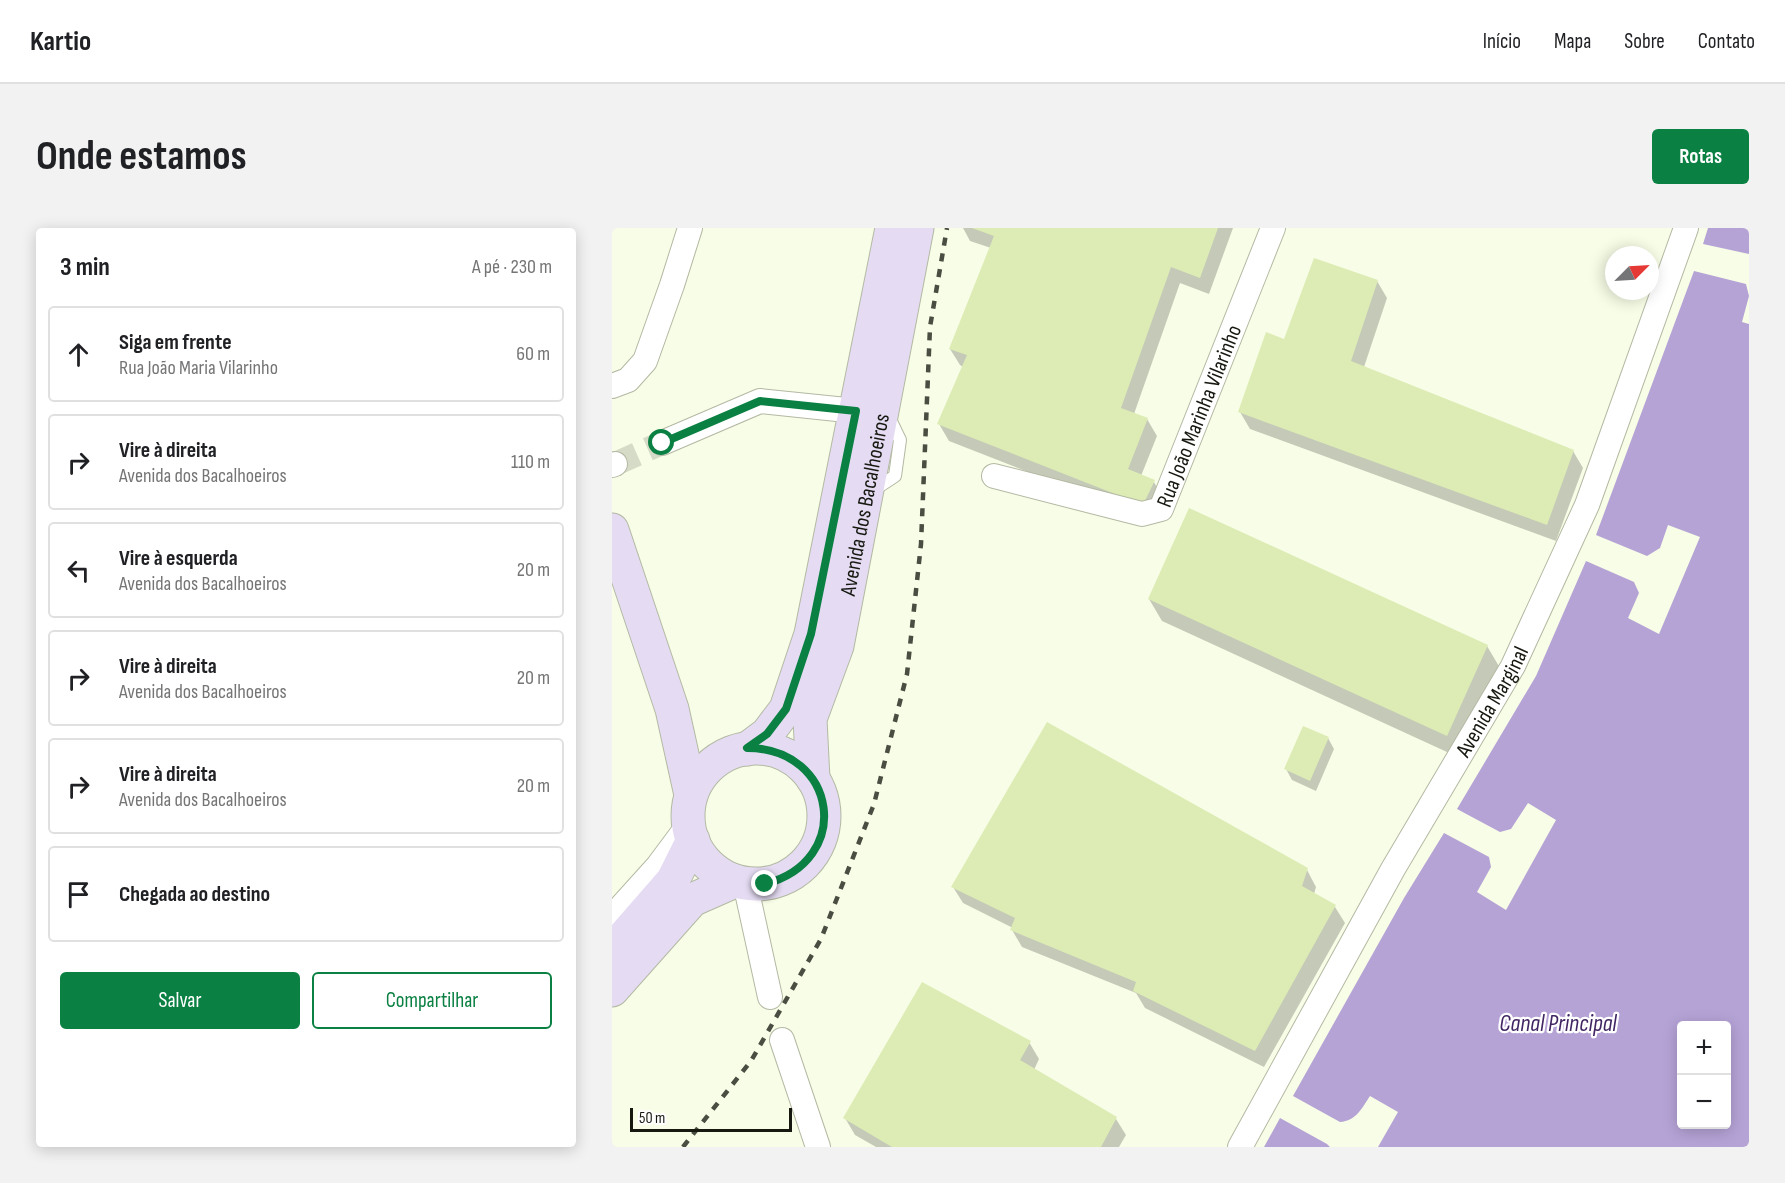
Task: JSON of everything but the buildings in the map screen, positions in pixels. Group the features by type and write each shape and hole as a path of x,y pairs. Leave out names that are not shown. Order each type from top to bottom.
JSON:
{"main road":[{"name":"Avenida dos Bacalhoeiros","path":"813,779 810,719 837,646 866,495 870,408 892,228"},
{"name":"Avenida dos Bacalhoeiros","path":"612,950 673,880 691,820 698,781 719,759 767,734 786,709 811,634 917,228"},
{"path":"612,530 672,709 699,853 722,875 740,882"},
{"path":"672,709 700,740 740,750"},
{"name":"Avenida dos Bacalhoeiros","path":"612,990 692,900 740,882 765,884 780,880 806,864 815,852 824,823 824,807 813,779 792,758 763,748 740,750"}],"street":[{"path":"612,386 628,380 645,361 690,228"},
{"name":"Rua João Marinha Vilarinho","path":"994,476 1142,514 1161,509 1273,228"},
{"name":"Avenida Marginal","path":"1240,1147 1393,869 1512,666 1587,506 1685,228"},
{"path":"662,443 760,401 870,408"},
{"name":"Avenida dos Bacalhoeiros","path":"612,917 658,866 691,820"},
{"path":"740,882 770,997"},
{"path":"782,1040 818,1147"}],"water":[{"path":"1708,228 1749,228 1749,254 1703,244"},
{"name":"Canal Principal","path":"1694,271 1746,284 1749,296 1742,322 1749,324 1749,1147 1378,1147 1398,1112 1370,1096 1354,1116 1340,1122 1293,1096 1404,898 1444,833 1489,857 1491,867 1477,892 1506,910 1556,820 1528,803 1511,829 1500,832 1457,809 1536,676 1586,561 1634,582 1639,593 1628,618 1659,634 1700,537 1668,525 1660,548 1647,556 1596,535"},
{"path":"1280,1118 1327,1144 1330,1147 1264,1147"}],"tunnel":[{"path":"615,464 662,443"}],"railway":[{"path":"683,1147 751,1061 821,939 874,804 907,674 921,544 930,327 947,228"}],"route":[{"path":"662,443 760,401 856,411 811,634 786,709 767,734 747,748 763,748 777,752 792,758 803,767 813,779 820,793 824,807 824,823 815,852 806,864 780,880 765,884"}]}
